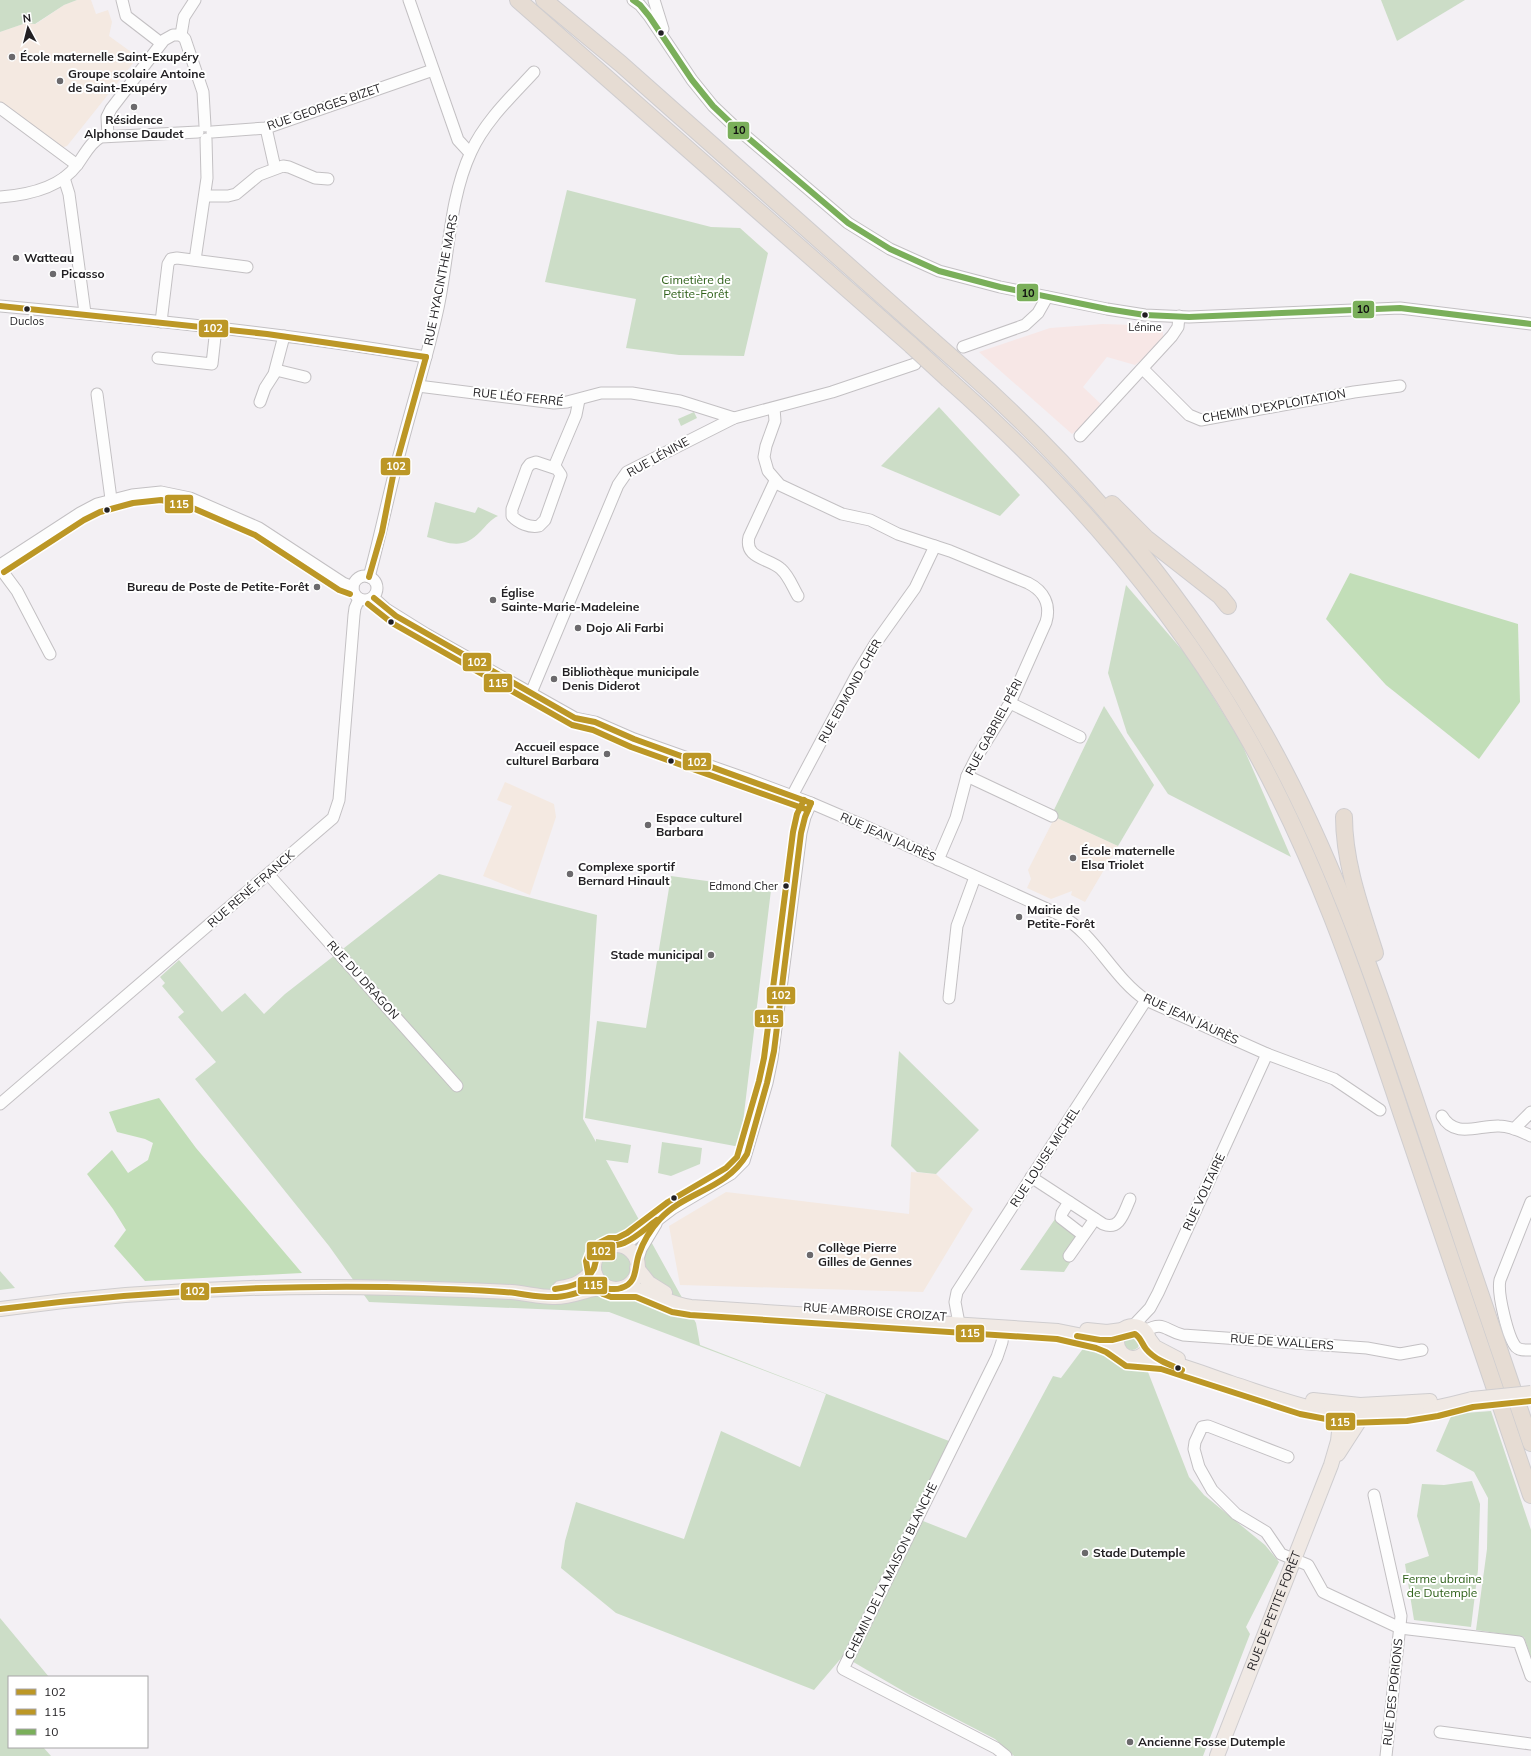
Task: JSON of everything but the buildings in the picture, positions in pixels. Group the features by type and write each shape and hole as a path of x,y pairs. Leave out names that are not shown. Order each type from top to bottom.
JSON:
{"highway":[{"path":"518,0 911,345 995,421 1049,474 1088,516 1137,575 1211,678 1271,781 1311,866 1352,970 1531,1495"},
{"path":"544,0 621,64 1018,417 1063,464 1129,538 1181,604 1230,677 1266,737 1307,815 1336,880 1363,950 1398,1049 1531,1443"},
{"path":"561,0 588,26 621,64"},
{"path":"1063,464 1105,498 1146,538 1220,596 1228,606"},
{"path":"1344,817 1344,834 1349,863 1387,992 1398,1049"}],"main road":[{"path":"619,1246 630,1251 637,1265 633,1280 623,1288 615,1289 607,1287 598,1281 594,1268 595,1260 601,1251 608,1247 619,1246"},
{"name":"RUE AMBROISE CROIZAT","path":"637,1265 646,1280 660,1290 675,1297 689,1300 1048,1324 1103,1332 1137,1331"},
{"path":"527,1294 574,1285 584,1281 594,1268"},
{"path":"0,1309 103,1298 238,1289 397,1288 562,1297 607,1287"},
{"name":"RUE AMBROISE CROIZAT","path":"623,1288 638,1289 674,1304 691,1307 1053,1330 1082,1335 1098,1340 1118,1350"},
{"path":"1137,1331 1116,1339 1118,1350 1126,1358 1163,1361 1302,1406 1360,1410 1393,1404 1472,1399 1531,1393"},
{"path":"1137,1331 1148,1349 1144,1354 1137,1358"},
{"path":"1137,1331 1155,1347 1175,1358 1256,1385 1343,1409"},
{"name":"RUE DE PETITE FORÊT","path":"1217,1756 1331,1465 1338,1441 1343,1409"},
{"name":"RUE DE PETITE FORÊT","path":"1331,1465 1356,1427 1360,1410"}],"street":[{"path":"122,0 126,16 161,43"},
{"path":"181,35 184,17 195,0"},
{"path":"409,0 458,140 470,153"},
{"path":"633,0 643,8 692,80 724,116 830,209 871,238 910,259 950,275 1118,311 1179,316 1400,308 1531,324"},
{"path":"654,0 666,41"},
{"path":"0,197 36,191 64,178 77,165 95,141 101,137 108,136 107,120 109,112 161,43 168,37 181,35"},
{"path":"181,35 185,39 202,89 205,132 207,174 195,260"},
{"name":"RUE GEORGES BIZET","path":"108,136 266,128 433,70"},
{"name":"RUE HYACINTHE MARS","path":"369,577 382,532 393,476 426,357 438,307 459,185 475,143 493,118 534,72"},
{"path":"0,108 77,165"},
{"path":"266,128 275,168"},
{"path":"205,196 228,196 236,194 256,177 275,168 290,167 315,178 328,179"},
{"path":"64,178 69,194 85,313"},
{"path":"161,322 168,262 174,258 247,267"},
{"path":"963,347 1025,325 1034,317 1047,297"},
{"path":"0,306 85,313 284,336 342,343 426,357"},
{"path":"1080,436 1144,368 1176,331 1179,316"},
{"path":"158,358 212,364 216,328"},
{"path":"260,402 265,388 276,370 284,336"},
{"name":"RUE LÉNINE","path":"531,693 622,477 631,469 734,418 832,392 915,364"},
{"name":"CHEMIN D'EXPLOITATION","path":"1144,368 1189,415 1201,420 1354,392 1400,386"},
{"path":"276,370 305,377"},
{"name":"RUE LÉO FERRÉ","path":"418,386 554,403 579,400 607,393 646,395 687,403 734,418"},
{"path":"98,394 111,499"},
{"path":"554,467 576,415 579,400"},
{"path":"774,408 776,421 766,446 764,457 766,468 775,481 749,536 748,545 753,554 782,570 798,596"},
{"path":"536,462 554,467 559,470 561,478 544,522 539,526 533,527 516,520 512,516 512,510 527,468 530,464 536,462"},
{"name":"RUE GABRIEL PÉRI","path":"775,481 842,514 865,518 898,534 935,546 1032,585 1039,590 1046,600 1048,613 1046,622 1010,703 976,758 967,776 956,818 938,860"},
{"path":"50,654 17,591 0,566 87,509 111,499 161,492 190,498 263,530 343,583 353,587"},
{"name":"RUE EDMOND CHER","path":"792,796 862,666 915,588 935,546"},
{"path":"369,577 375,581 377,586 377,591 374,598 367,601 359,599 354,594 353,587 355,582 359,578 369,577"},
{"name":"RUE JEAN JAURÈS","path":"374,598 396,616 575,718 595,722 634,739 811,803 975,877 1026,898 1071,921 1096,946 1134,991 1146,1000 1267,1054 1339,1081 1380,1110"},
{"name":"RUE RENÉ FRANCK","path":"0,1104 330,822 337,810 339,800 354,615 359,599"},
{"path":"1010,703 1080,737"},
{"path":"967,776 1052,816"},
{"path":"619,1246 631,1240 672,1209 731,1174 742,1165 747,1154 771,1067 801,833 805,817 811,803"},
{"name":"RUE DU DRAGON","path":"268,874 457,1086"},
{"path":"949,998 957,926 975,877"},
{"name":"RUE LOUISE MICHEL","path":"958,1318 955,1302 957,1292 1146,1000"},
{"name":"RUE VOLTAIRE","path":"1137,1331 1155,1299 1267,1054"},
{"path":"1514,1129 1531,1112"},
{"path":"1442,1116 1451,1126 1465,1130 1496,1126 1514,1129 1531,1136"},
{"path":"1031,1177 1106,1225 1115,1226 1120,1221 1130,1199"},
{"path":"1069,1202 1062,1213 1061,1218 1083,1235"},
{"path":"1531,1202 1500,1280 1499,1291 1501,1306 1514,1344 1521,1350 1531,1350"},
{"path":"637,1265 648,1236 661,1217"},
{"path":"1069,1256 1095,1219"},
{"name":"RUE DE WALLERS","path":"1137,1331 1161,1325 1183,1335 1367,1348 1400,1354 1422,1350"},
{"name":"CHEMIN DE LA MAISON BLANCHE","path":"1004,1327 1002,1342 996,1357 843,1669 996,1748 1006,1756"},
{"path":"1288,1457 1208,1426 1200,1429 1194,1447 1201,1470 1209,1486 1219,1499 1242,1518 1266,1532 1281,1554 1308,1565 1323,1592 1400,1628 1520,1642 1531,1676"},
{"name":"RUE DES PORIONS","path":"1374,1495 1400,1608 1400,1628 1386,1756"},
{"path":"1440,1732 1531,1744"}],"shaded area":[{"name":"Groupe scolaire Antoine de Saint-Exupéry","path":"77,0 91,0 96,14 108,10 112,22 109,36 138,57 67,146 61,148 0,105 0,32 26,23 36,24 64,5"},
{"path":"1103,324 1162,326 1164,343 1135,365 1107,357 1083,387 1105,408 1072,434 979,352 1050,328"},
{"path":"505,782 554,804 556,817 530,895 483,876 512,806 497,800"},
{"name":"École maternelle Elsa Triolet","path":"1055,817 1118,846 1085,902 1071,895 1072,891 1051,899 1027,888 1031,879 1028,870"},
{"name":"Collège Pierre Gilles de Gennes","path":"911,1172 936,1174 973,1209 923,1292 680,1285 669,1226 726,1192 909,1214"}],"green space":[{"path":"0,0 77,0 64,5 35,24 26,23 0,32"},
{"path":"1381,0 1465,0 1397,41"},
{"name":"Cimetière de Petite-Forêt","path":"567,190 711,227 740,228 768,253 744,356 679,355 626,348 636,299 545,282"},
{"path":"939,407 1020,495 1000,516 881,466"},
{"path":"694,412 697,418 681,426 678,419"},
{"path":"435,502 475,513 478,507 498,516 468,541 456,544 449,543 427,537"},
{"path":"1350,573 1518,624 1520,702 1479,759 1386,685 1326,619"},
{"path":"1126,585 1189,658 1241,742 1291,857 1168,794 1127,733 1108,673"},
{"path":"1104,706 1154,785 1118,846 1055,817 1053,812"},
{"path":"439,874 597,915 583,1119 596,1142 596,1139 631,1145 628,1163 606,1160 696,1323 700,1345 949,1441 918,1519 966,1538 1053,1376 1061,1378 1085,1346 1148,1372 1189,1477 1204,1495 1265,1545 1279,1562 1246,1627 1250,1634 1203,1756 1014,1756 995,1739 910,1695 843,1656 814,1690 616,1613 561,1568 565,1541 576,1502 684,1539 721,1431 800,1467 826,1394 609,1312 369,1302 329,1246 195,1079 216,1062 178,1017 184,1012 162,986 165,983 160,977 179,960 222,1012 245,993 264,1014 285,994"},
{"name":"Stade municipal","path":"671,876 771,890 740,1147 585,1118 597,1021 646,1028"},
{"path":"899,1051 979,1130 936,1174 917,1172 891,1146"},
{"path":"159,1098 196,1148 302,1273 145,1281 114,1246 126,1230 113,1209 87,1174 112,1150 128,1173 148,1160 153,1143 145,1139 117,1132 109,1112"},
{"path":"662,1142 702,1148 700,1164 671,1176 658,1173"},
{"path":"1055,1219 1076,1232 1077,1236 1065,1257 1071,1261 1064,1272 1020,1270"},
{"path":"0,1271 15,1288 0,1290"},
{"path":"1129,1334 1135,1334 1140,1339 1138,1348 1135,1350 1129,1350 1124,1345 1124,1339"},
{"path":"1491,1411 1531,1530 1531,1658 1524,1637 1476,1630 1487,1549 1488,1498 1474,1472 1436,1451 1452,1414"},
{"name":"Ferme ubraine de Dutemple","path":"1472,1481 1480,1504 1478,1570 1471,1627 1414,1620 1405,1564 1429,1556 1417,1516 1422,1484 1444,1485"},
{"path":"0,1618 48,1676 8,1676 8,1748 44,1748 51,1756 0,1756"}],"transit line":[{"name":"10","path":"633,0 640,5 649,16 692,80 713,106 734,126 848,223 890,249 939,271 1000,287 1107,309 1145,315 1189,317 1400,308 1531,324"},
{"name":"102","path":"0,306 267,334 426,357"},
{"name":"102","path":"369,577 382,532 393,476 426,357"},
{"name":"115","path":"4,572 84,520 100,512 133,503 161,500 188,506 255,535 339,590 350,594"},
{"name":"102","path":"374,598 396,616 575,718 595,722 634,739 811,803"},
{"name":"115","path":"368,604 392,623 572,725 593,730 631,747 808,810"},
{"name":"115","path":"804,800 797,814 793,832 764,1058 759,1081 737,1157 726,1168 668,1202 627,1233 617,1238 609,1238 599,1243 590,1251 586,1261 589,1279 594,1288 611,1297 636,1297 672,1312 690,1315 1057,1339 1096,1348 1106,1352 1126,1366 1161,1369 1300,1414 1347,1423 1407,1421 1438,1416 1473,1407 1531,1401"},
{"name":"102","path":"0,1309 144,1294 288,1287 400,1287 489,1291 557,1297 597,1288 615,1289 626,1286 633,1279 637,1259 650,1231 660,1219 682,1202 717,1183 728,1175 738,1166 747,1154 767,1083 774,1051 801,833 805,817 811,803"},
{"name":"102","path":"555,1289 583,1281 591,1273 597,1257 603,1249 628,1241 637,1236 657,1220"},
{"name":"115","path":"1077,1336 1100,1340 1112,1340 1135,1334 1150,1353 1163,1362 1182,1370"}],"place":[{"name":"École maternelle Saint-Exupéry","path":"12,57"},
{"name":"Groupe scolaire Antoine de Saint-Exupéry","path":"60,81"},
{"name":"Résidence Alphonse Daudet","path":"134,107"},
{"name":"Watteau","path":"16,258"},
{"name":"Picasso","path":"53,274"},
{"name":"Duclos","path":"27,309"},
{"name":"Lénine","path":"1145,315"},
{"name":"Bureau de Poste de Petite-Forêt","path":"317,587"},
{"name":"Église Sainte-Marie-Madeleine","path":"493,600"},
{"name":"Dojo Ali Farbi","path":"578,628"},
{"name":"Bibliothèque municipale Denis Diderot","path":"554,679"},
{"name":"Accueil espace culturel Barbara","path":"607,754"},
{"name":"Espace culturel Barbara","path":"648,825"},
{"name":"École maternelle Elsa Triolet","path":"1073,858"},
{"name":"Complexe sportif Bernard Hinault","path":"570,874"},
{"name":"Edmond Cher","path":"786,886"},
{"name":"Mairie de Petite-Forêt","path":"1019,917"},
{"name":"Stade municipal","path":"711,955"},
{"name":"Collège Pierre Gilles de Gennes","path":"810,1255"},
{"name":"Stade Dutemple","path":"1085,1553"},
{"name":"Ancienne Fosse Dutemple","path":"1130,1742"}]}
